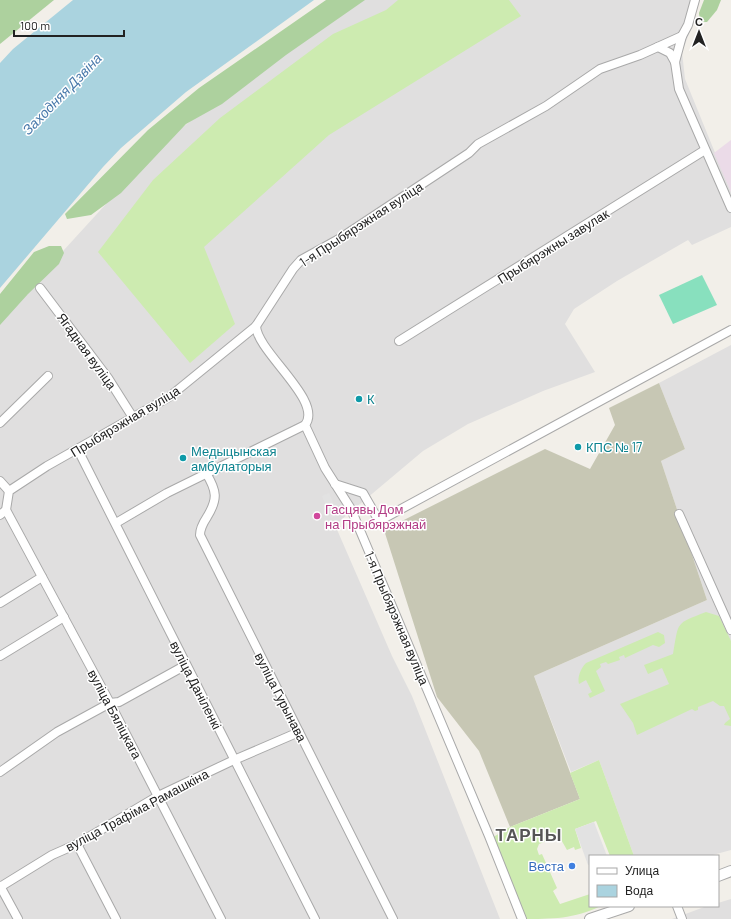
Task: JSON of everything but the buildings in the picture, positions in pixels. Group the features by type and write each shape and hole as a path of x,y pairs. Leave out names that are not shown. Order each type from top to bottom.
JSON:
{"street":[{"path":"675,62 682,36 688,25 695,0"},
{"name":"1-я Прыбярэжная вуліца","path":"522,919 489,836 351,509 325,468 305,425 309,420 309,415 298,389 261,342 256,333 256,326 301,260 339,239 469,153 478,144 546,106 600,69 640,55 682,36"},
{"path":"658,47 670,53 675,62 679,89 731,208"},
{"name":"Прыбярэжны завулак","path":"399,341 705,150"},
{"name":"Ягадная вуліца","path":"40,288 108,378 132,416"},
{"name":"Прыбярэжная вуліца","path":"9,491 47,466 78,450 132,416 169,397 256,326"},
{"path":"335,484 363,493 379,521 731,330"},
{"path":"0,423 48,376"},
{"path":"116,523 167,493 305,425"},
{"name":"вуліца Даніленкі","path":"78,450 315,919"},
{"name":"вуліца Гурынава","path":"206,473 215,488 216,498 200,529 200,535 393,919"},
{"path":"0,481 9,491 3,513"},
{"name":"вуліца Бяліцкага","path":"3,513 64,617 221,919"},
{"path":"679,514 731,630"},
{"path":"0,603 42,578"},
{"path":"0,656 64,617"},
{"path":"0,772 57,732 110,703 119,702 186,665"},
{"name":"вуліца Трафіма Рамашкіна","path":"0,886 52,855 77,844 158,796 234,760 299,732"},
{"path":"77,844 116,919"},
{"path":"719,876 731,871"},
{"path":"0,886 18,919"},
{"path":"590,919 626,907"},
{"path":"678,907 682,919"}],"shaded area":[{"path":"362,0 699,0 692,26 682,52 685,79 731,192 731,227 692,245 688,240 617,281 574,309 565,324 595,372 543,391 468,424 423,451 335,525 392,656 412,696 500,919 0,919 0,320 159,146 283,48"},
{"path":"731,140 731,192 714,153"},
{"path":"731,345 731,850 713,855 634,855 599,760 571,772 534,676 707,600 661,461 685,449 659,383"},
{"path":"659,383 685,449 661,461 707,600 534,676 580,799 510,827 479,751 437,697 384,530 545,449 590,469 615,425 609,408"},
{"path":"329,493 338,515 331,518 322,496"},
{"path":"594,822 607,855 589,855 588,865 575,829"},
{"path":"731,899 731,919 672,919 704,907 719,907 719,903"}],"green space":[{"path":"0,0 54,0 0,44"},
{"path":"326,0 365,0 286,55 222,104 186,124 121,193 91,215 67,219 65,214 148,130 199,88"},
{"path":"398,0 509,0 521,16 329,135 204,247 235,324 190,363 98,252 153,180 220,118 333,34 386,10"},
{"path":"704,0 721,0 717,10 707,22 700,22 699,13"},
{"path":"49,246 61,246 64,253 59,264 28,294 0,325 0,294 34,252"},
{"path":"702,275 717,305 673,324 659,295"},
{"path":"706,612 719,616 731,641 731,726 724,725 730,719 724,706 720,706 713,701 698,707 698,710 695,711 692,709 637,735 633,723 620,704 669,684 662,668 648,674 644,665 673,654 676,635 680,625 689,619"},
{"path":"658,632 664,635 665,643 659,647 653,645 625,658 624,655 619,657 620,660 608,664 606,662 600,664 601,667 596,671 605,691 590,698 588,694 592,692 586,680 579,684 580,673 586,663"},
{"path":"599,760 634,855 610,855 596,821 575,829 581,848 575,850 574,847 567,850 559,836 539,844 537,849 539,855 542,854 557,888 553,891 560,904 589,894 589,907 598,907 572,916 522,919 490,839 510,827 580,799 570,773"}],"water":[{"name":"Заходняя Дзвіна","path":"73,0 314,0 186,92 121,148 0,288 0,63 13,49"}],"place":[{"name":"К","path":"359,399"},
{"name":"КПС № 17","path":"578,447"},
{"name":"Медыцынская амбулаторыя","path":"183,458"},
{"name":"Гасцявы Дом на Прыбярэжнай","path":"317,516"},
{"name":"Веста","path":"572,866"}],"district":[{"name":"ТАРНЫ","path":"529,835"}]}
